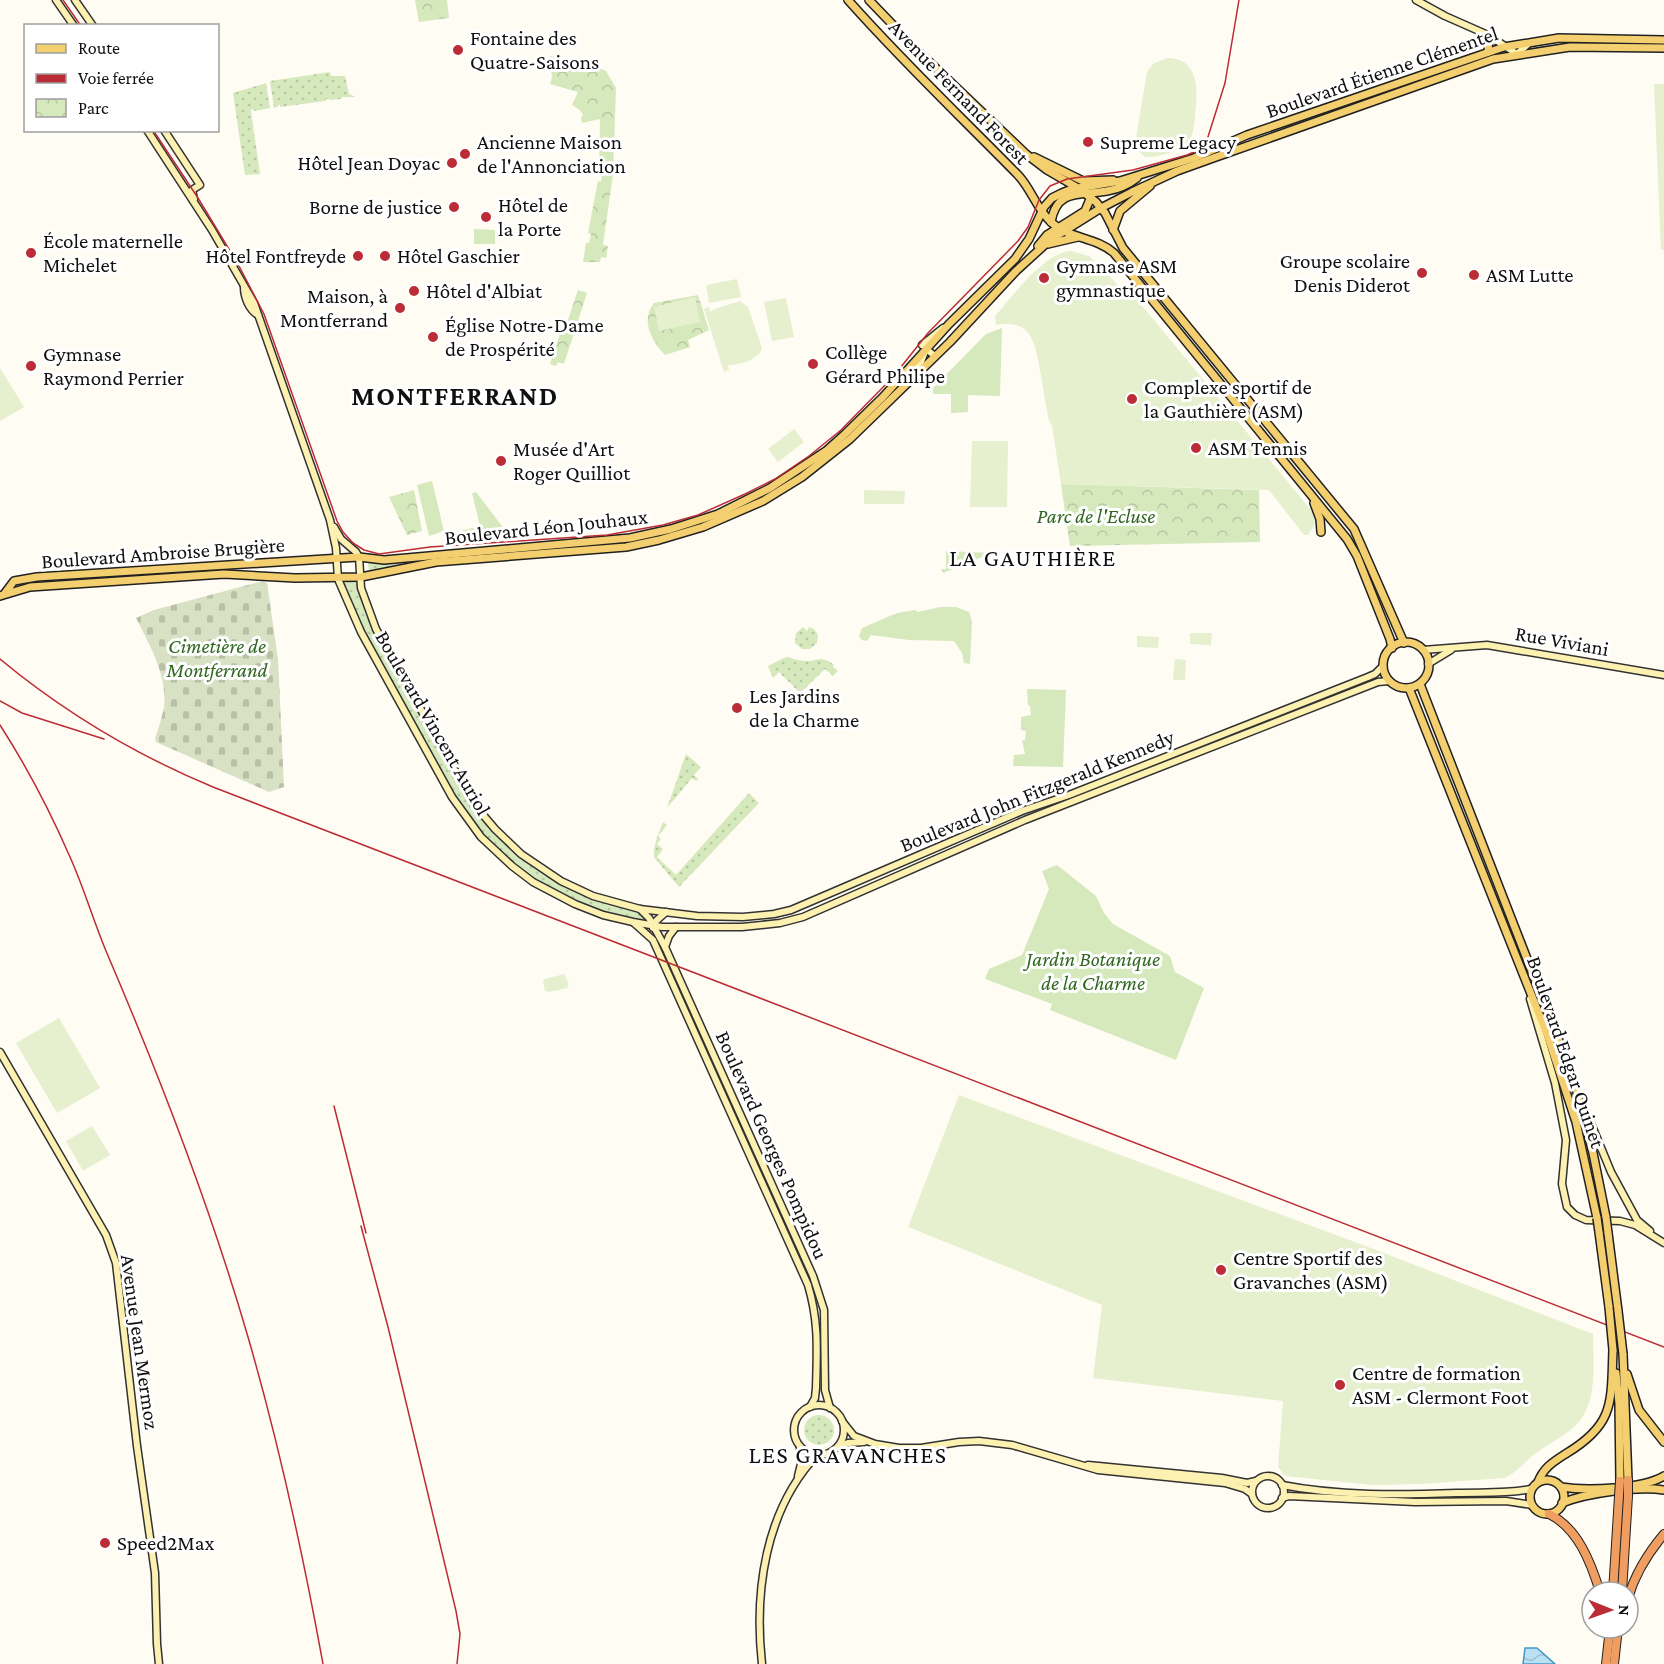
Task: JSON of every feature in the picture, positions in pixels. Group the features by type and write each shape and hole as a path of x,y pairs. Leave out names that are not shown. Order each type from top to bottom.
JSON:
{"highway":[{"path":"1614,1580 1624,1481"},
{"path":"1622,1580 1623,1496"},
{"path":"1549,1514 1566,1524 1590,1564 1596,1580"},
{"path":"1634,1580 1655,1544 1664,1535"},
{"path":"1604,1640 1604,1664"},
{"path":"1604,1664 1608,1640"},
{"path":"1614,1664 1617,1640"}],"main road":[{"path":"56,0 73,24"},
{"path":"75,0 92,24"},
{"name":"Avenue Fernand Forest","path":"848,0 901,58 1022,180 1041,211"},
{"name":"Avenue Fernand Forest","path":"869,0 916,49 1026,154"},
{"path":"1416,0 1489,36 1516,54 1528,44"},
{"path":"1488,51 1489,36"},
{"name":"Boulevard Étienne Clémentel","path":"1120,181 1194,158 1247,135 1503,47 1568,38 1664,40"},
{"name":"Boulevard Étienne Clémentel","path":"1061,229 1154,182 1216,157 1493,59 1516,54 1589,46 1664,48"},
{"path":"1493,59 1503,47"},
{"path":"148,132 195,203 254,303 330,520 341,539 356,552 364,576"},
{"path":"165,132 200,185 192,190 195,203"},
{"path":"1026,154 1081,181 1120,181"},
{"path":"1026,154 1088,195 1101,208 1119,243 1130,257 1354,529 1404,643"},
{"path":"1051,222 1055,208 1069,196 1088,195 1126,186 1145,174"},
{"path":"1120,181 1067,190 1052,198 1041,211 1061,229 1100,243 1114,253 1341,531 1357,555 1392,648"},
{"path":"1113,230 1120,212 1154,182"},
{"path":"1031,255 1085,211 1088,195"},
{"name":"Boulevard Léon Jouhaux","path":"333,558 359,557 384,560 599,542 651,534 699,521 758,495 826,451 883,397 924,347 1025,246 1041,211"},
{"path":"1031,255 1042,239 1061,229"},
{"path":"1042,245 1080,237"},
{"name":"Boulevard Léon Jouhaux","path":"364,576 436,561 615,548 659,540 703,527 753,507 802,477 869,422 1031,255"},
{"path":"924,347 935,356"},
{"name":"Boulevard Léon Jouhaux","path":"906,383 907,378 921,362 924,347"},
{"path":"1302,483 1316,506 1321,532"},
{"path":"330,520 333,558"},
{"path":"520,555 534,546 542,554"},
{"name":"Boulevard Vincent Auriol","path":"333,558 338,579 361,632 452,797 481,837 512,866 554,894 587,909 654,926 707,928"},
{"name":"Boulevard Ambroise Brugière","path":"3,595 14,581 37,577 333,558"},
{"name":"Boulevard Ambroise Brugière","path":"3,595 20,588 38,586 224,574 338,579 364,576"},
{"name":"Boulevard Vincent Auriol","path":"364,576 365,603 376,628 465,790 485,819 521,854 561,881 593,896 640,909 697,916"},
{"path":"1404,643 1415,645 1423,650 1428,664 1427,675 1420,684 1409,688 1402,688 1389,681 1383,666 1386,654 1392,648 1404,643"},
{"name":"Rue Viviani","path":"1423,650 1487,645 1664,675"},
{"name":"Rue Viviani","path":"1428,664 1454,649"},
{"name":"Boulevard John Fitzgerald Kennedy","path":"697,916 751,917 791,910 1022,811 1069,795 1376,674 1383,666"},
{"name":"Boulevard John Fitzgerald Kennedy","path":"707,928 780,923 803,917 1025,820 1298,712 1378,682 1389,681"},
{"name":"Boulevard Edgar Quinet","path":"1420,684 1576,1089 1606,1217 1623,1354"},
{"name":"Boulevard Edgar Quinet","path":"1409,688 1547,1034 1576,1122 1599,1232 1619,1404 1624,1481"},
{"path":"1298,712 1309,704 1310,700"},
{"name":"Boulevard Georges Pompidou","path":"640,909 654,926 664,947 753,1140 816,1287 824,1310 825,1390 830,1408"},
{"path":"652,940 654,926 666,912"},
{"name":"Boulevard Georges Pompidou","path":"633,922 652,940 808,1285 817,1325 816,1388 815,1398 810,1407"},
{"path":"664,947 676,927"},
{"path":"1522,970 1545,1045 1563,1119 1566,1140 1562,1184 1567,1206 1575,1215 1586,1220 1620,1221 1635,1225 1664,1241"},
{"name":"Avenue Jean Mermoz","path":"0,1052 106,1235 116,1263 137,1446 155,1573 159,1664"},
{"path":"1576,1089 1602,1153 1637,1220 1664,1241"},
{"path":"1070,1463 1247,1482 1269,1477 1276,1479 1282,1485 1360,1493 1505,1492 1531,1489 1538,1482 1547,1465 1584,1443 1601,1424 1610,1403 1613,1350"},
{"path":"1623,1354 1639,1410 1664,1442"},
{"path":"1623,1354 1624,1481"},
{"path":"798,1480 801,1464 800,1447 796,1440 794,1427 798,1416 810,1407 823,1406 830,1408 839,1416 854,1436 868,1442 899,1448 921,1448 979,1441 1012,1445 1098,1470 1225,1483 1252,1494 1256,1503 1266,1508 1274,1507 1282,1498 1290,1496 1415,1502 1506,1501 1532,1505"},
{"path":"835,1449 843,1436 842,1421"},
{"path":"800,1447 817,1455 830,1453 848,1443 868,1442"},
{"path":"762,1664 759,1604 763,1569 776,1525 798,1480 817,1455"},
{"path":"1561,1487 1589,1489 1646,1483 1664,1476"},
{"path":"1531,1489 1530,1500 1539,1512 1549,1514 1555,1512 1564,1498 1561,1487 1553,1480 1538,1482"},
{"path":"1252,1494 1256,1481"},
{"path":"1282,1485 1282,1498"},
{"path":"1562,1503 1589,1494 1647,1489 1664,1490"}],"green space":[{"path":"415,0 447,0 449,18 419,22"},
{"path":"550,56 602,69 606,71 616,88 613,175 603,245 608,246 606,258 601,257 600,262 583,262 586,243 589,243 591,234 588,233 598,181 601,182 602,176 599,175 600,119 582,123 583,115 572,105 578,92 550,84 552,77"},
{"path":"1168,58 1186,64 1195,78 1197,97 1193,130 1188,142 1180,148 1162,155 1145,157 1137,150 1135,144 1147,72 1154,63"},
{"path":"330,72 331,76 345,76 349,94 356,97 330,100 328,98 325,101 280,107 278,105 274,108 270,81"},
{"path":"266,83 270,108 255,111 252,109 251,111 260,174 245,175 233,93"},
{"path":"1654,84 1664,84 1664,250 1661,250"},
{"path":"474,229 495,230 495,244 474,244"},
{"name":"Complexe sportif de la Gauthière (ASM)","path":"1071,251 1089,256 1120,287 1129,290 1311,510 1314,523 1308,535 1304,535 1269,490 1061,484 1052,426 1049,421 1034,345 1025,330 1009,324 996,325 995,316 1039,267 1060,254"},
{"path":"737,279 741,297 709,303 706,285"},
{"path":"578,290 587,293 564,364 558,362 556,366 550,364 563,325 566,325"},
{"path":"698,295 709,330 688,340 690,347 665,355 649,330 650,310 654,303"},
{"path":"695,297 700,322 659,331 654,307"},
{"path":"786,298 794,337 772,341 764,302"},
{"path":"740,301 748,307 762,348 753,359 728,365 729,370 724,372 704,309 709,307 710,312"},
{"path":"1002,328 1000,396 968,395 968,412 951,413 951,394 933,394 933,388 986,334"},
{"path":"0,368 24,407 0,421"},
{"path":"794,429 804,442 778,462 768,449"},
{"path":"972,441 1008,441 1007,507 970,507"},
{"path":"432,481 444,531 429,536 417,485"},
{"name":"Parc de l'Ecluse","path":"1061,484 1259,490 1260,542 1070,546"},
{"path":"414,490 422,531 407,535 389,497"},
{"path":"864,490 905,491 904,504 864,504"},
{"path":"476,492 508,534 451,538 450,534 480,526 472,493"},
{"path":"946,551 992,553 943,573 941,569 946,569"},
{"path":"434,557 434,559 369,572 368,561"},
{"path":"358,580 362,602 381,645 460,789 482,820 515,853 546,876 604,903 633,910 645,918 643,921 584,904 534,878 490,841 470,818 441,775 358,617 343,583"},
{"name":"Cimetière de Montferrand","path":"263,581 267,583 278,659 284,787 269,792 156,742 164,707 163,684 156,661 136,618 154,610"},
{"path":"940,607 956,607 969,612 972,621 970,664 964,663 962,653 954,641 909,640 871,635 867,641 862,640 859,636 862,628 897,613 915,610 918,612"},
{"path":"803,627 807,631 809,627 814,629 818,635 817,643 810,649 802,649 795,643 796,633"},
{"path":"1190,633 1212,633 1211,645 1190,644"},
{"path":"1137,636 1159,637 1158,648 1137,647"},
{"path":"786,657 803,661 826,660 838,671 833,676 825,669 800,693 779,672 773,678 768,666"},
{"path":"1175,659 1186,660 1185,680 1173,680"},
{"path":"1027,689 1066,690 1063,767 1013,766 1014,755 1025,754 1022,740 1025,740 1026,731 1021,730 1021,717 1031,715"},
{"path":"686,754 701,767 694,775 698,779 696,781 692,778 667,808"},
{"path":"749,793 759,803 679,887 654,857 655,844 663,822 667,825 658,836 661,839 657,844 663,849 657,857 676,875"},
{"name":"Jardin Botanique de la Charme","path":"1057,865 1096,896 1104,913 1113,924 1170,956 1175,972 1204,988 1176,1060 1050,1010 1052,1004 985,979 989,969 1022,955 1049,889 1042,871"},
{"path":"564,974 569,984 567,988 545,991 543,981 545,979"},
{"path":"59,1018 100,1088 57,1113 16,1043"},
{"name":"Centre Sportif des Gravanches (ASM)","path":"959,1095 1371,1248 1593,1334 1592,1392 1584,1414 1569,1431 1504,1478 1372,1485 1285,1476 1278,1467 1283,1401 1093,1378 1102,1305 908,1227"},
{"path":"92,1126 110,1155 83,1171 66,1141"},
{"path":"819,1415 830,1419 834,1430 830,1441 819,1445 808,1441 804,1430 808,1419"}],"water":[{"path":"1525,1648 1537,1648 1555,1664 1523,1664"}],"tram line":[{"path":"63,0 80,24"},
{"path":"154,132 238,264 264,314 337,521 353,543 364,550 379,554 430,547 607,535 663,525 698,515 775,479 809,456 841,430 893,377 928,333 1018,241 1028,227 1039,200 1050,186 1067,179 1133,170 1201,149 1207,140 1225,83 1239,0"}],"railway":[{"path":"0,659 49,697 102,731 156,761 213,787 1664,1347"},
{"path":"0,701 22,713 104,739"},
{"path":"0,725 38,789 75,869 101,939 165,1094 201,1191 248,1337 270,1418 299,1540 323,1664"},
{"path":"334,1106 366,1233"},
{"path":"361,1226 388,1327 456,1611 460,1634 457,1664"}],"place":[{"name":"Fontaine des Quatre-Saisons","path":"458,50"},
{"name":"Supreme Legacy","path":"1088,142"},
{"name":"Ancienne Maison de l'Annonciation","path":"465,154"},
{"name":"Hôtel Jean Doyac","path":"452,163"},
{"name":"Borne de justice","path":"454,207"},
{"name":"Hôtel de la Porte","path":"486,217"},
{"name":"École maternelle Michelet","path":"31,253"},
{"name":"Hôtel Fontfreyde","path":"358,256"},
{"name":"Hôtel Gaschier","path":"385,256"},
{"name":"Groupe scolaire Denis Diderot","path":"1422,273"},
{"name":"ASM Lutte","path":"1474,275"},
{"name":"Gymnase ASM gymnastique","path":"1044,278"},
{"name":"Hôtel d'Albiat","path":"414,291"},
{"name":"Maison, à Montferrand","path":"400,308"},
{"name":"Église Notre-Dame de Prospérité","path":"433,337"},
{"name":"Collège Gérard Philipe","path":"813,364"},
{"name":"Gymnase Raymond Perrier","path":"31,366"},
{"name":"Complexe sportif de la Gauthière (ASM)","path":"1132,399"},
{"name":"ASM Tennis","path":"1196,448"},
{"name":"Musée d'Art Roger Quilliot","path":"501,461"},
{"name":"Les Jardins de la Charme","path":"737,708"},
{"name":"Centre Sportif des Gravanches (ASM)","path":"1221,1270"},
{"name":"Centre de formation ASM - Clermont Foot","path":"1340,1385"},
{"name":"Speed2Max","path":"105,1543"}],"district":[{"name":"MONTFERRAND","path":"455,396"},
{"name":"LA GAUTHIÈRE","path":"1033,558"},
{"name":"LES GRAVANCHES","path":"848,1455"}]}
